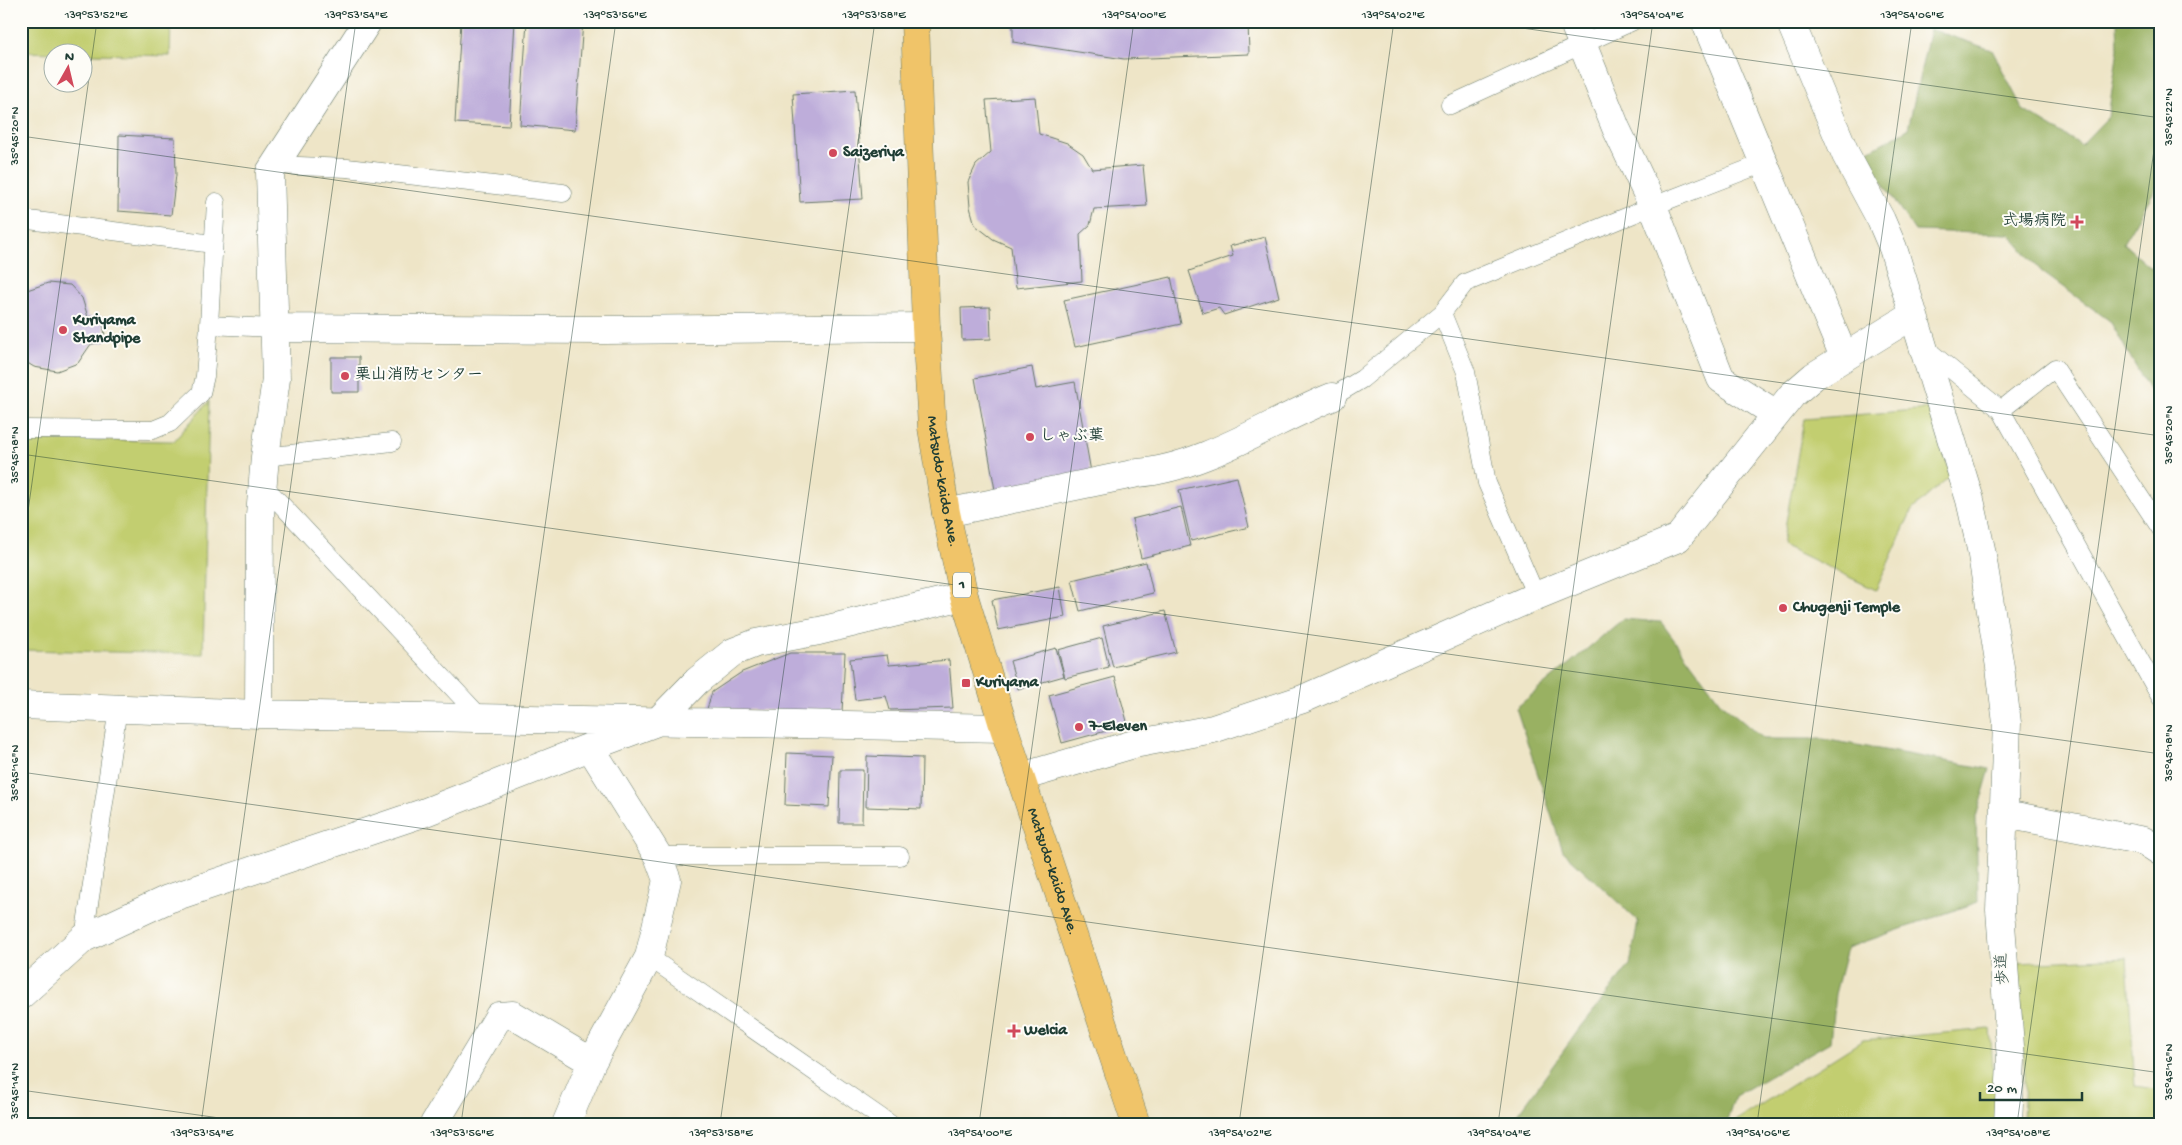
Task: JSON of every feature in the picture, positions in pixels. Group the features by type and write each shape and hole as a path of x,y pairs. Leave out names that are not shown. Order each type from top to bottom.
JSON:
{"main road":[{"name":"Matsudo-kaido Ave.","path":"915,21 926,327 932,428 946,513 964,596 1004,728 1136,1124"}],"street":[{"path":"259,714 260,515 265,457 276,380 270,172 368,21"},
{"path":"1705,21 1844,357"},
{"name":"歩道","path":"1790,21 1846,155 1881,220 1893,248 1970,500 1981,549 2000,666 2007,723 2000,910 2011,1060 2008,1124"},
{"path":"1577,32 1616,128 1653,206 1721,379 1776,414"},
{"path":"1021,777 1134,744 1213,729 1303,698 1536,596 1678,538 1792,395 1814,376 1913,315"},
{"path":"274,328 605,330 926,327"},
{"path":"946,513 1138,473 1151,472 1208,455 1298,410 1332,397"},
{"path":"21,995 84,938 168,899 423,813 657,722 697,681 733,652 756,643 819,631 964,596"},
{"path":"21,705 259,714 1004,728"},
{"path":"576,1120 592,1062 649,957 667,880 658,856 590,747"},
{"path":"2005,814 2144,841 2161,852"},
{"path":"434,1124 499,1016 514,1015 592,1062"}],"lane":[{"path":"1450,105 1577,32 1633,21"},
{"path":"1332,397 1362,379 1442,313 1465,283 1764,163"},
{"path":"275,165 347,168 563,193"},
{"path":"21,428 153,430 170,423 201,393 205,376 209,326 216,202"},
{"path":"21,219 213,244"},
{"path":"1442,313 1466,372 1487,483 1536,596"},
{"path":"209,326 274,328"},
{"path":"1925,348 2001,410 2161,698"},
{"path":"2001,410 2055,368 2161,529"},
{"path":"265,457 392,442"},
{"path":"263,485 482,719"},
{"path":"84,938 118,708"},
{"path":"658,856 900,856"},
{"path":"649,957 890,1124"}],"green space":[{"path":"21,21 171,21 170,56 92,54 92,42 42,42 42,53 21,52"},
{"name":"式場病院","path":"2117,21 2161,21 2161,85 2155,114 2161,152 2161,180 2123,243 2161,277 2161,411 2110,321 2042,272 2009,234 1915,231 1863,154 1908,129 1930,29 1992,50 2023,110 2081,145 2108,117 2118,49"},
{"path":"209,401 203,654 21,650 21,439 174,441"},
{"path":"1929,409 1951,475 1912,510 1876,590 1782,545 1804,419"},
{"path":"1623,619 1661,622 1720,702 1763,739 1823,739 1990,769 1976,817 1978,902 1847,948 1835,994 1830,1042 1735,1096 1726,1124 1510,1124 1577,1032 1630,965 1638,921 1563,851 1516,708"},
{"path":"2127,958 2135,1087 2161,1091 2159,1124 2023,1124 2025,1077 2017,963"},
{"path":"1990,1029 1997,1117 1995,1124 1730,1124 1863,1040"}],"building":[{"path":"461,21 515,21 509,126 455,123"},
{"path":"527,21 583,21 575,130 520,125"},
{"path":"1013,21 1248,21 1249,54 1124,59 1013,42"},
{"path":"855,90 863,199 800,202 793,94"},
{"path":"1035,97 1039,134 1067,143 1083,154 1092,169 1143,165 1147,206 1094,209 1090,225 1080,234 1082,281 1016,288 1011,247 993,239 975,225 970,207 968,182 976,165 991,152 986,100"},
{"path":"119,135 175,138 176,175 171,215 118,211"},
{"path":"1265,237 1279,297 1224,315 1219,308 1203,313 1189,271 1233,256 1230,246"},
{"path":"1171,277 1181,324 1075,347 1064,300"},
{"name":"Kuriyama Standpipe","path":"48,283 70,285 82,298 88,317 102,316 106,342 91,344 78,363 57,371 34,367 21,359 21,296 24,291"},
{"path":"990,307 991,339 962,340 961,308"},
{"path":"331,357 359,357 359,392 331,392"},
{"path":"1032,367 1036,389 1075,382 1091,472 995,490 975,378"},
{"path":"1237,477 1249,527 1191,541 1179,490"},
{"path":"1181,507 1190,546 1141,558 1132,519"},
{"path":"1146,562 1153,593 1080,611 1072,580"},
{"path":"1060,587 1065,617 998,630 992,600"},
{"path":"1165,611 1176,652 1113,667 1103,626"},
{"path":"1102,638 1109,667 1065,678 1058,650"},
{"path":"1056,648 1064,676 1018,689 1010,661"},
{"path":"790,653 845,653 842,712 707,709 712,692 742,672"},
{"path":"887,655 889,665 949,660 953,708 890,710 886,696 855,700 850,659"},
{"path":"1115,677 1128,725 1062,743 1049,695"},
{"path":"787,753 832,755 829,807 785,805"},
{"path":"867,756 922,758 921,809 866,807"},
{"path":"840,770 863,770 862,823 839,823"}],"place":[{"name":"Saizeriya","path":"833,153"},
{"name":"式場病院","path":"2077,222"},
{"name":"Kuriyama Standpipe","path":"63,330"},
{"name":"栗山消防センター","path":"345,376"},
{"name":"しゃぶ葉","path":"1030,437"},
{"name":"Chugenji Temple","path":"1783,608"},
{"name":"Kuriyama","path":"966,683"},
{"name":"7-Eleven","path":"1079,727"},
{"name":"Welcia","path":"1014,1031"}]}
